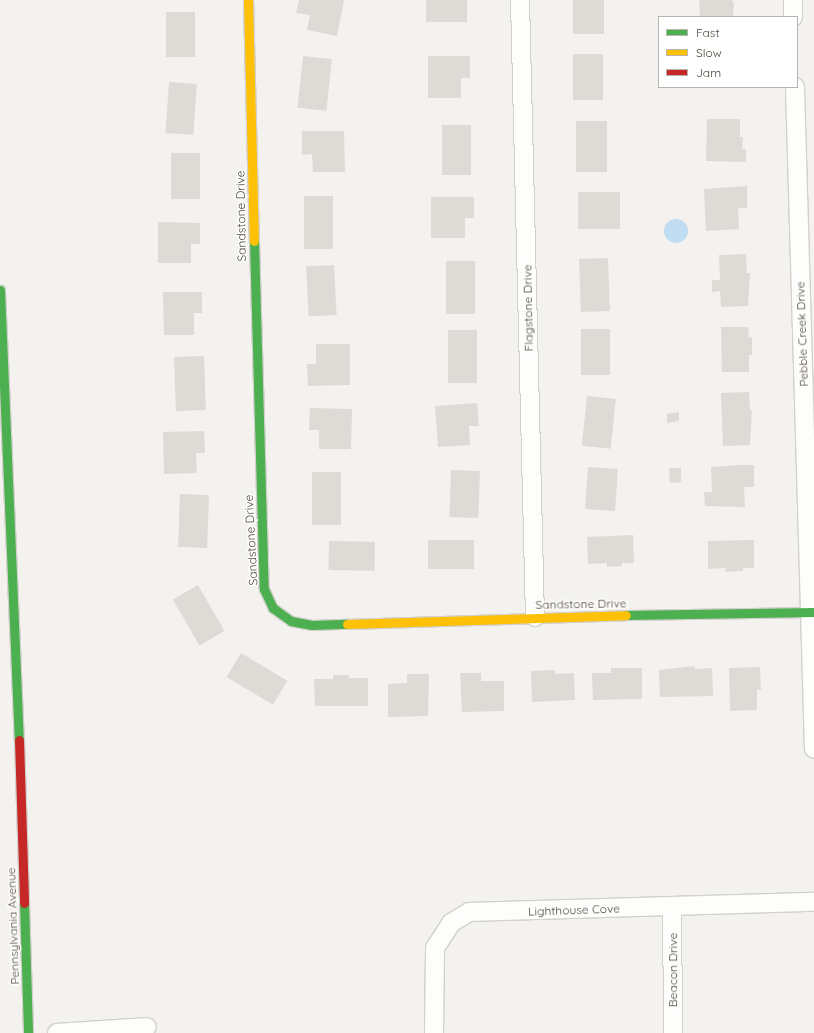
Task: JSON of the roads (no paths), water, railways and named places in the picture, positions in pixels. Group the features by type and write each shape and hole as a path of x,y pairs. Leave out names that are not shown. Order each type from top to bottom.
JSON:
{"street":[{"name":"Sandstone Drive","path":"248,0 262,563 264,589 273,608 291,621 312,625 535,617 812,612"},
{"name":"Flagstone Drive","path":"520,0 535,617"},
{"path":"793,0 793,16"},
{"name":"Pebble Creek Drive","path":"795,88 812,612 814,749"},
{"name":"Pennsylvania Avenue","path":"0,290 16,645 28,1033"},
{"name":"Lighthouse Cove","path":"434,1033 434,948 451,923 469,912 814,902"},
{"name":"Beacon Drive","path":"672,907 673,1033"},
{"path":"57,1033 147,1027"}],"water":[{"path":"676,219 684,223 688,231 684,239 676,243 668,239 664,231 668,223"}]}
